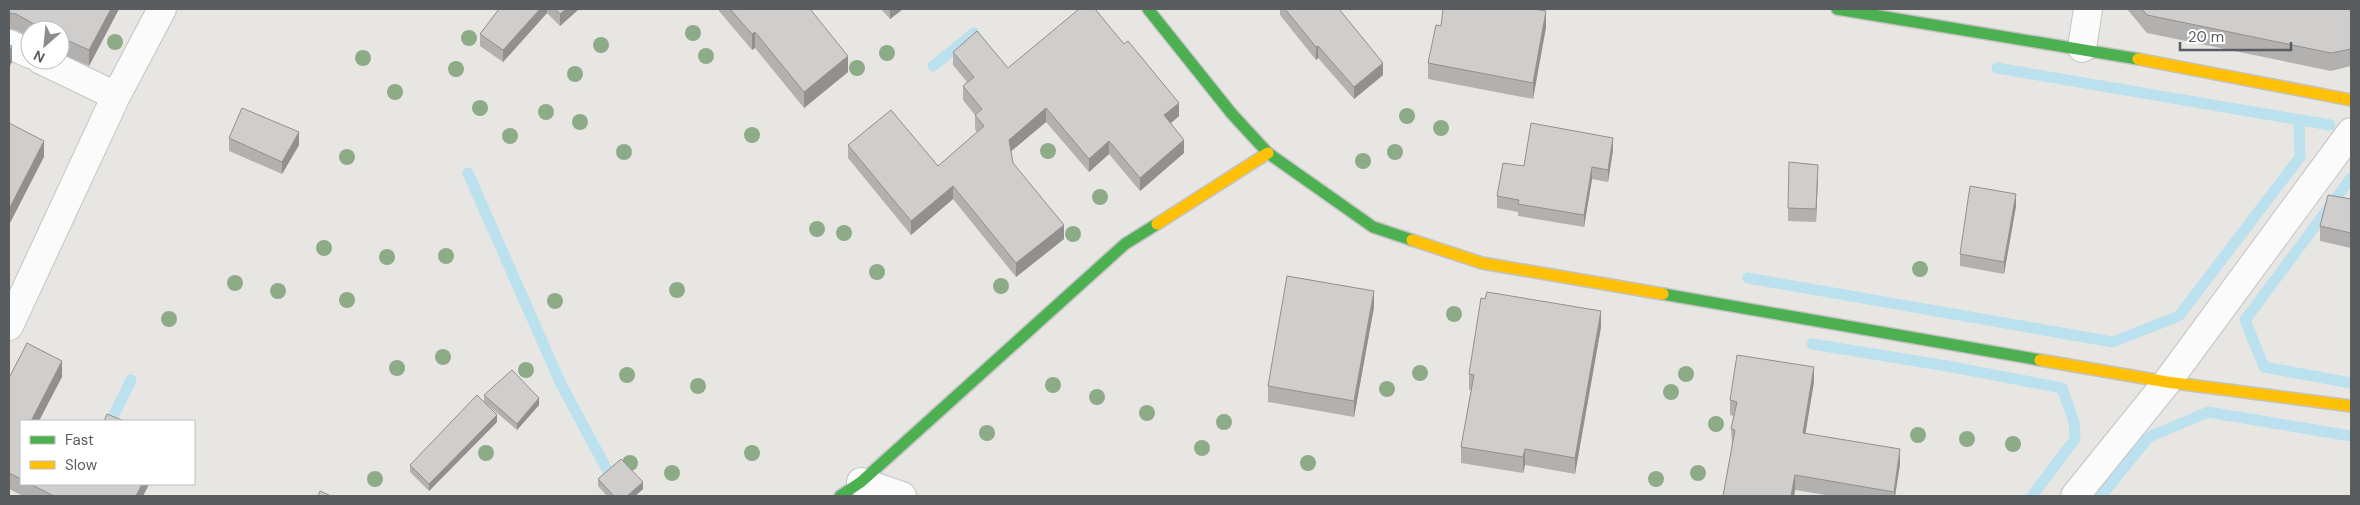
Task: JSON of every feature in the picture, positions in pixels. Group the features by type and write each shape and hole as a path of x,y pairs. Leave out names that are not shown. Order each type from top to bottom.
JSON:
{"main road":[{"path":"1148,9 1232,114 1268,153 1373,227 1482,264 2166,382 2351,406"},
{"path":"1837,9 2082,48 2351,100"},
{"path":"850,489 1125,244 1268,153"}],"street":[{"path":"9,326 116,96 162,9"},
{"path":"2082,48 2088,9"},
{"path":"63,70 116,96"},
{"path":"2074,496 2166,382 2351,132"},
{"path":"850,489 902,496"}],"building":[{"path":"9,9 111,9 89,50 70,41 70,20 27,20 16,14 9,13"},
{"path":"499,9 540,9 503,50 480,34"},
{"path":"555,9 566,9 560,14"},
{"path":"730,9 810,9 848,56 804,92 755,32 752,34"},
{"path":"1079,9 1095,9 1124,44 1128,41 1179,103 1164,115 1184,140 1140,178 1109,141 1089,159 1046,108 1009,140 1013,163 1064,225 1016,263 953,186 911,221 848,145 891,110 938,166 984,126 975,115 982,109 963,86 974,77 953,52 977,31 1008,68"},
{"path":"1285,9 1339,9 1383,63 1354,87 1318,46 1316,47"},
{"path":"1443,9 1534,9 1546,11 1533,83 1428,63 1436,25 1441,26"},
{"path":"2142,9 2351,9 2351,49 2331,53 2147,15"},
{"path":"242,108 299,132 282,162 229,138"},
{"path":"9,123 44,141 9,209"},
{"path":"1531,123 1613,138 1608,170 1592,167 1584,215 1518,204 1519,200 1497,196 1503,163 1524,166"},
{"path":"1789,162 1818,165 1816,209 1788,208"},
{"path":"1970,186 2016,194 2004,262 1960,254"},
{"path":"2328,195 2351,199 2351,233 2320,226"},
{"path":"1287,276 1374,291 1354,401 1268,386"},
{"path":"1487,292 1601,311 1575,458 1525,449 1523,457 1461,447 1474,375 1469,374 1481,298 1485,299"},
{"path":"27,343 62,361 32,420 20,420 20,478 9,473 9,378"},
{"path":"1737,355 1814,367 1803,433 1900,449 1894,492 1795,475 1791,496 1723,496 1735,430 1731,429 1737,402 1730,400"},
{"path":"512,370 539,398 517,424 484,395"},
{"path":"477,395 497,415 429,484 410,465"},
{"path":"107,414 122,420 104,420"},
{"path":"621,459 643,482 627,496 614,496 598,479"},
{"path":"32,485 142,485 136,496 54,496"},
{"path":"320,491 331,496 318,496"}],"waterway":[{"path":"933,66 974,33"},
{"path":"1997,68 2330,125"},
{"path":"1748,278 2113,342 2179,316 2300,157 2299,121"},
{"path":"468,173 561,384 621,496"},
{"path":"2351,178 2245,320 2264,367 2351,383"},
{"path":"1812,344 1947,366 2062,388 2074,422 2075,439 2032,496"},
{"path":"111,420 131,380"},
{"path":"2101,496 2149,437 2208,412 2351,436"}],"traffic: fast":[{"path":"1148,9 1232,114 1268,153 1373,227 1412,240"},
{"path":"1837,9 2138,59"},
{"path":"840,496 861,482 1125,244 1157,224"},
{"path":"1663,294 2040,360"}],"traffic: slow":[{"path":"2138,59 2351,100"},
{"path":"1157,224 1268,153"},
{"path":"1412,240 1482,263 1663,294"},
{"path":"2040,360 2167,382 2351,406"}]}
